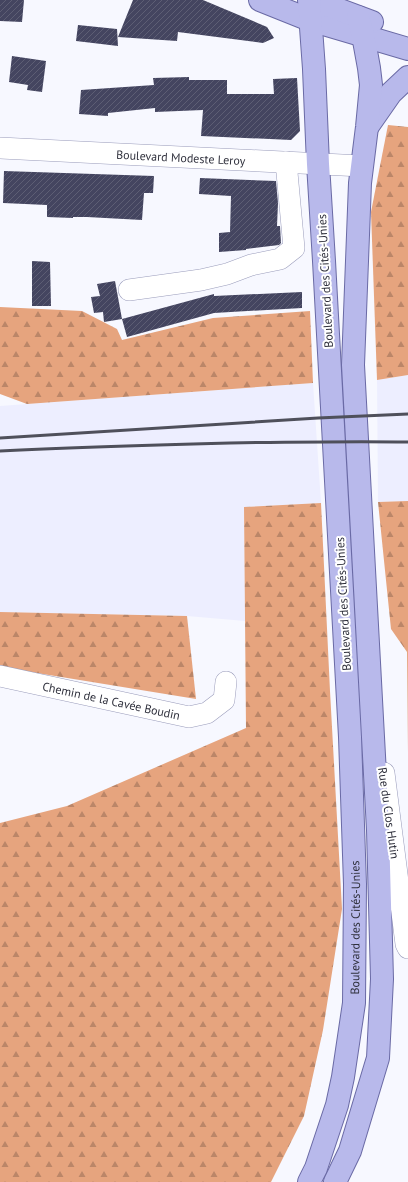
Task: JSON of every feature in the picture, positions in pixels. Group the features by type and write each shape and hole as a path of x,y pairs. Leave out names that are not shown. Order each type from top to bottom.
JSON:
{"main road":[{"path":"249,0 293,29 312,48"},
{"path":"260,0 311,7 360,26 408,49"},
{"name":"Boulevard des Cités-Unies","path":"309,1182 316,1168 337,1106 346,1055 354,1003 355,884 350,737 318,164 311,7"},
{"path":"360,26 408,34"},
{"name":"Boulevard des Cités-Unies","path":"335,1182 350,1151 378,1058 382,971 378,830 371,678 353,365 360,191 371,85 370,68 360,26"},
{"path":"367,127 391,94 408,77"}],"street":[{"name":"Boulevard Modeste Leroy","path":"0,148 362,166"},
{"path":"129,290 201,280 227,274 251,265 280,259 294,248 286,162"},
{"name":"Chemin de la Cavée Boudin","path":"0,676 189,717 207,713 224,700 226,682"},
{"name":"Rue du Clos Hutin","path":"371,678 406,944 408,948"}],"shaded area":[{"path":"408,375 408,501 378,502 377,380"},
{"path":"313,383 321,503 244,507 245,621 187,616 0,612 0,406"}],"green space":[{"path":"388,125 408,127 408,375 377,380 371,212"},
{"path":"0,307 82,311 117,329 122,340 213,318 310,311 313,383 27,404 0,394"},
{"path":"408,501 408,753 407,652 391,629 378,502"},
{"path":"321,503 342,909 323,1030 304,1116 271,1182 0,1182 0,823 67,806 246,728 244,507"},
{"path":"0,612 187,616 196,699 0,667"}],"building":[{"path":"0,0 24,0 22,22 0,21"},
{"path":"133,0 203,0 267,27 274,38 263,43 178,32 177,41 118,37"},
{"path":"78,25 117,29 118,46 76,41"},
{"path":"12,56 46,61 42,92 27,90 28,85 9,82"},
{"path":"189,77 189,80 227,80 227,94 274,94 273,79 297,78 300,131 291,140 201,136 203,110 155,112 155,108 108,113 108,116 79,114 81,90 154,85 153,78"},
{"path":"4,171 154,176 153,193 144,193 142,220 87,217 47,217 47,205 3,203"},
{"path":"200,178 276,181 278,203 277,226 280,226 281,243 279,245 246,250 219,252 219,233 230,232 231,196 199,194"},
{"path":"32,261 50,262 51,306 32,306"},
{"path":"115,281 122,319 104,322 103,312 94,313 91,297 100,296 97,284"},
{"path":"302,292 302,308 214,313 127,337 122,319 214,294 214,296"}],"railway":[{"path":"0,438 318,418 408,414"},
{"path":"0,451 230,443 408,442"}]}
